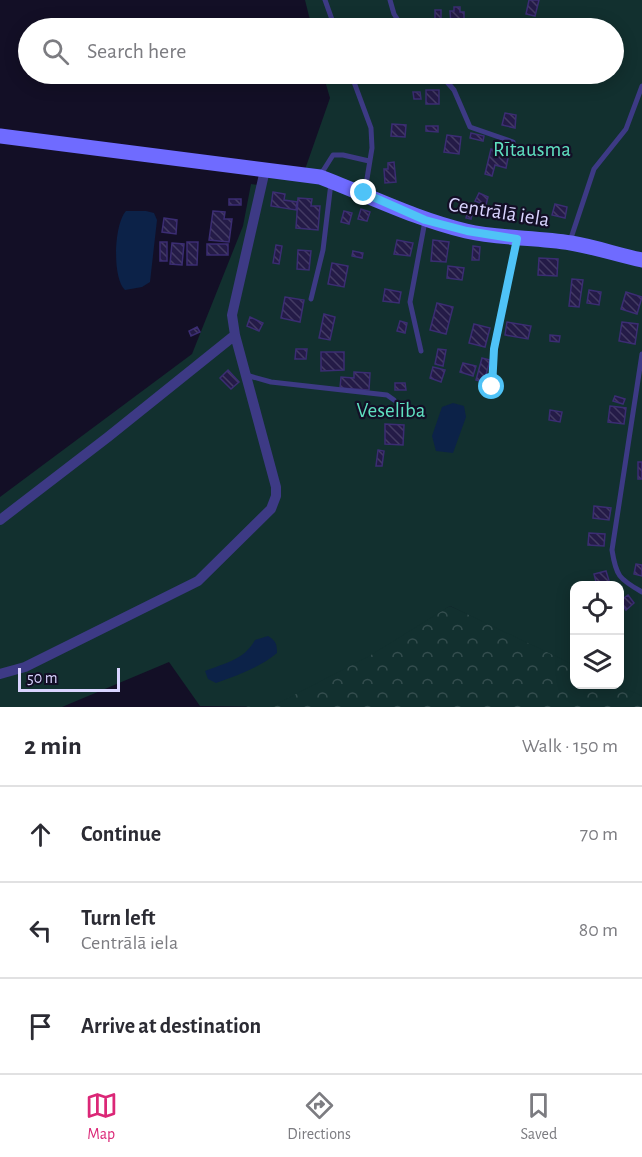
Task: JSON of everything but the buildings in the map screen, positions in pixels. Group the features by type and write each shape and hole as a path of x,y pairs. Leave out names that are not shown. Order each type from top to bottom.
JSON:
{"street":[{"name":"Centrālā iela","path":"0,136 326,179 425,220 467,231 517,239 569,243 642,260"},
{"path":"0,674 25,667 198,581 271,508 276,496 276,487 244,375 232,315 265,170"},
{"path":"0,520 235,335"}],"lane":[{"path":"325,0 331,18"},
{"path":"390,0 397,18"},
{"path":"355,84 371,128 372,148 364,193"},
{"path":"449,84 454,90 470,127 513,142"},
{"path":"569,243 594,169 626,129 642,86"},
{"path":"311,299 323,250 326,179 333,156 343,155 369,161"},
{"path":"421,351 410,302 425,220"},
{"path":"492,387 494,349 517,239"},
{"path":"642,354 612,550 615,570 625,583 642,592"},
{"path":"244,375 271,382 387,395 394,400"},
{"path":"634,406 642,408"}],"green space":[{"name":"Veselība","path":"305,0 642,0 642,696 624,688 624,581 570,581 570,663 450,606 371,655 271,707 200,706 169,662 62,707 0,707 0,497 192,354 243,226 251,184 259,185 265,170 302,178 330,98 326,84 624,84 624,18 310,18"},
{"path":"450,606 570,659 570,689 624,689 624,686 642,694 642,707 246,707"}],"water":[{"path":"126,211 154,213 157,220 150,282 142,287 125,290 118,274 116,251 119,227"},
{"path":"453,403 464,406 466,417 453,453 436,451 432,436 442,407"},
{"path":"268,636 274,641 277,653 248,671 216,683 208,679 205,671 233,660 251,647 255,640"}],"route":[{"path":"364,193 425,220 467,231 517,239 494,349 492,387"}],"park label":[{"name":"Rītausma","path":"532,149"}]}
